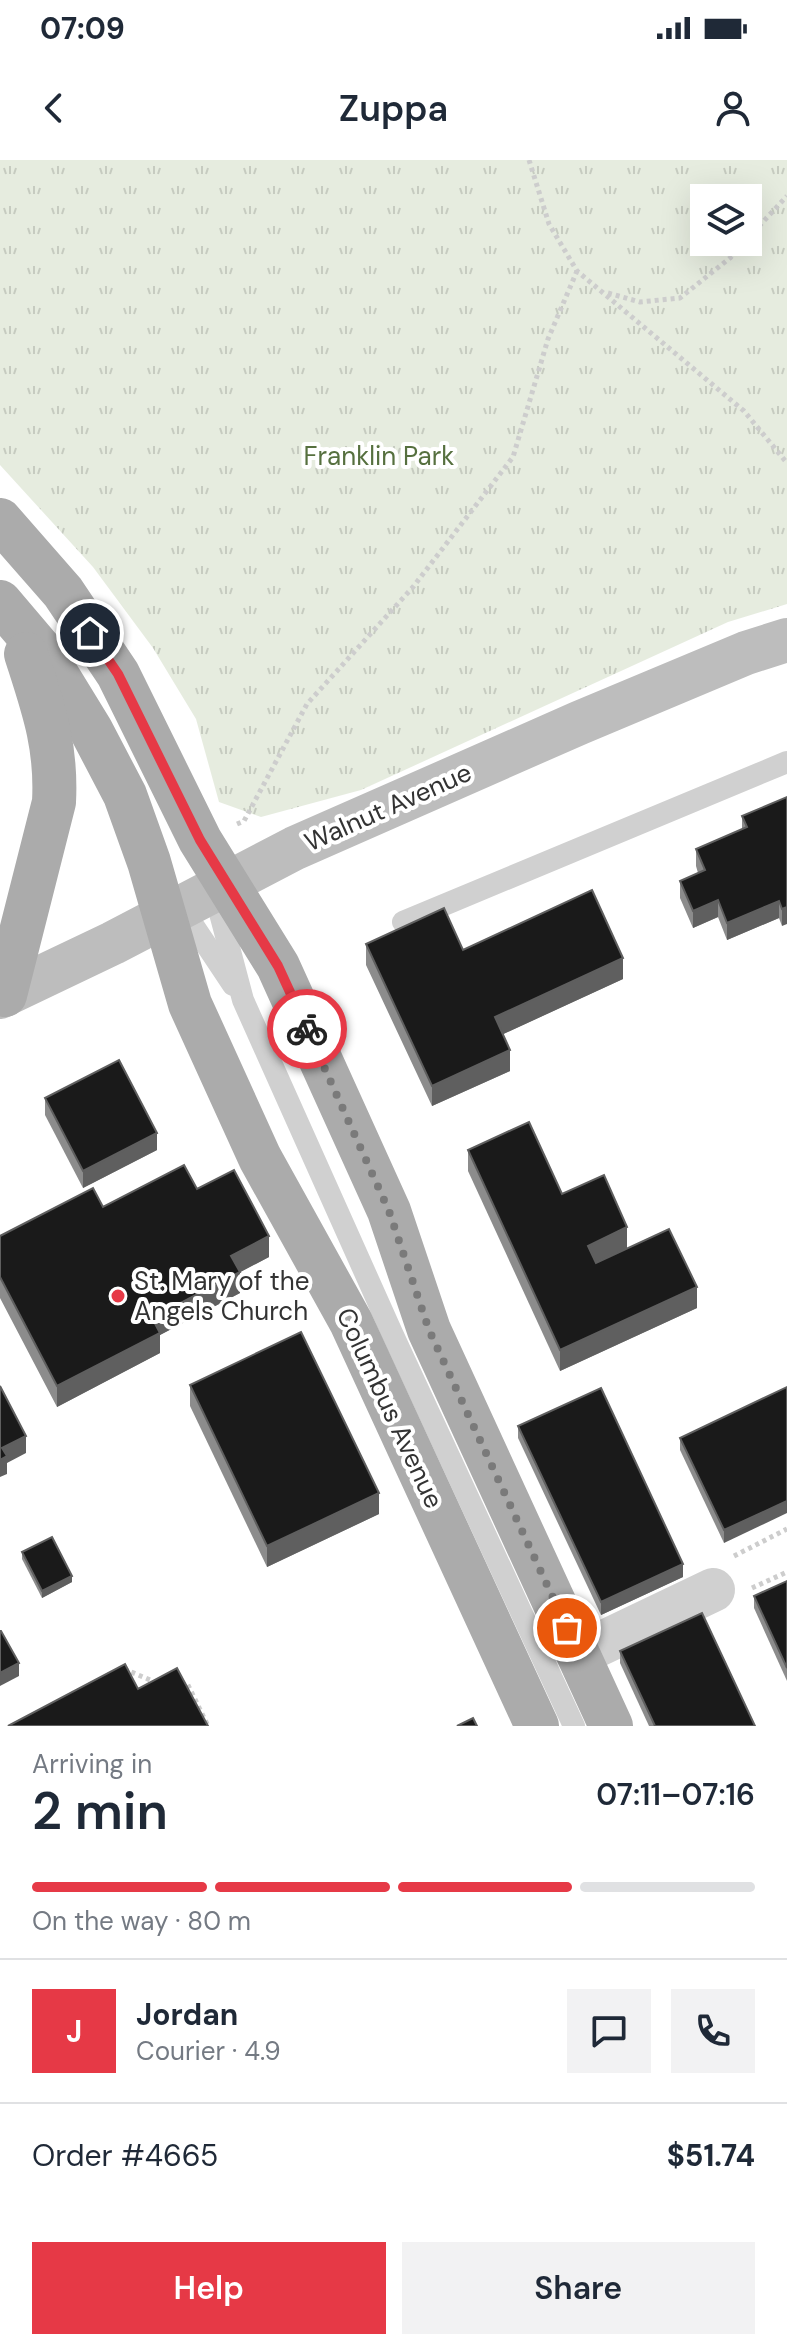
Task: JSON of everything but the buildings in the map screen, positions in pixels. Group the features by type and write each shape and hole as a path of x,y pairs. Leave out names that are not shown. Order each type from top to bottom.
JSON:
{"main road":[{"path":"0,520 63,592 118,674 200,840 196,899"},
{"path":"7,610 45,655 91,730 125,795 149,862 196,899 285,981 389,1211 429,1330 611,1726"},
{"path":"3,996 49,824 56,771 47,722 7,610"},
{"name":"Columbus Avenue","path":"196,899 190,1004 260,1158 351,1322 537,1726"}],"street":[{"name":"Walnut Avenue","path":"3,996 295,848 579,723 746,653 787,640"},
{"path":"579,1654 713,1590"}],"lane":[{"path":"403,922 787,762"},
{"name":"Columbus Avenue","path":"196,899 243,1000"},
{"name":"Columbus Avenue","path":"196,899 574,1726"}],"path":[{"path":"529,160 549,224 577,271 744,411 787,463"},
{"path":"762,223 787,196"},
{"path":"603,292 640,302 680,298 732,256"},
{"path":"244,821 307,704 413,587 513,457 548,339 577,271"},
{"path":"758,1544 787,1529"},
{"path":"776,1577 787,1572"},
{"path":"119,1667 159,1684"},
{"path":"173,1684 187,1683 208,1726"}],"green space":[{"name":"Franklin Park","path":"0,160 787,160 787,604 728,622 361,790 261,817 219,802 196,719 153,648 93,567 0,465"}],"way so far":[{"path":"307,1029 389,1211 429,1330 567,1628"}],"place":[{"name":"St. Mary of the Angels Church","path":"118,1296"}],"route":[{"path":"90,633 118,674 200,840 278,966 307,1029"}]}
